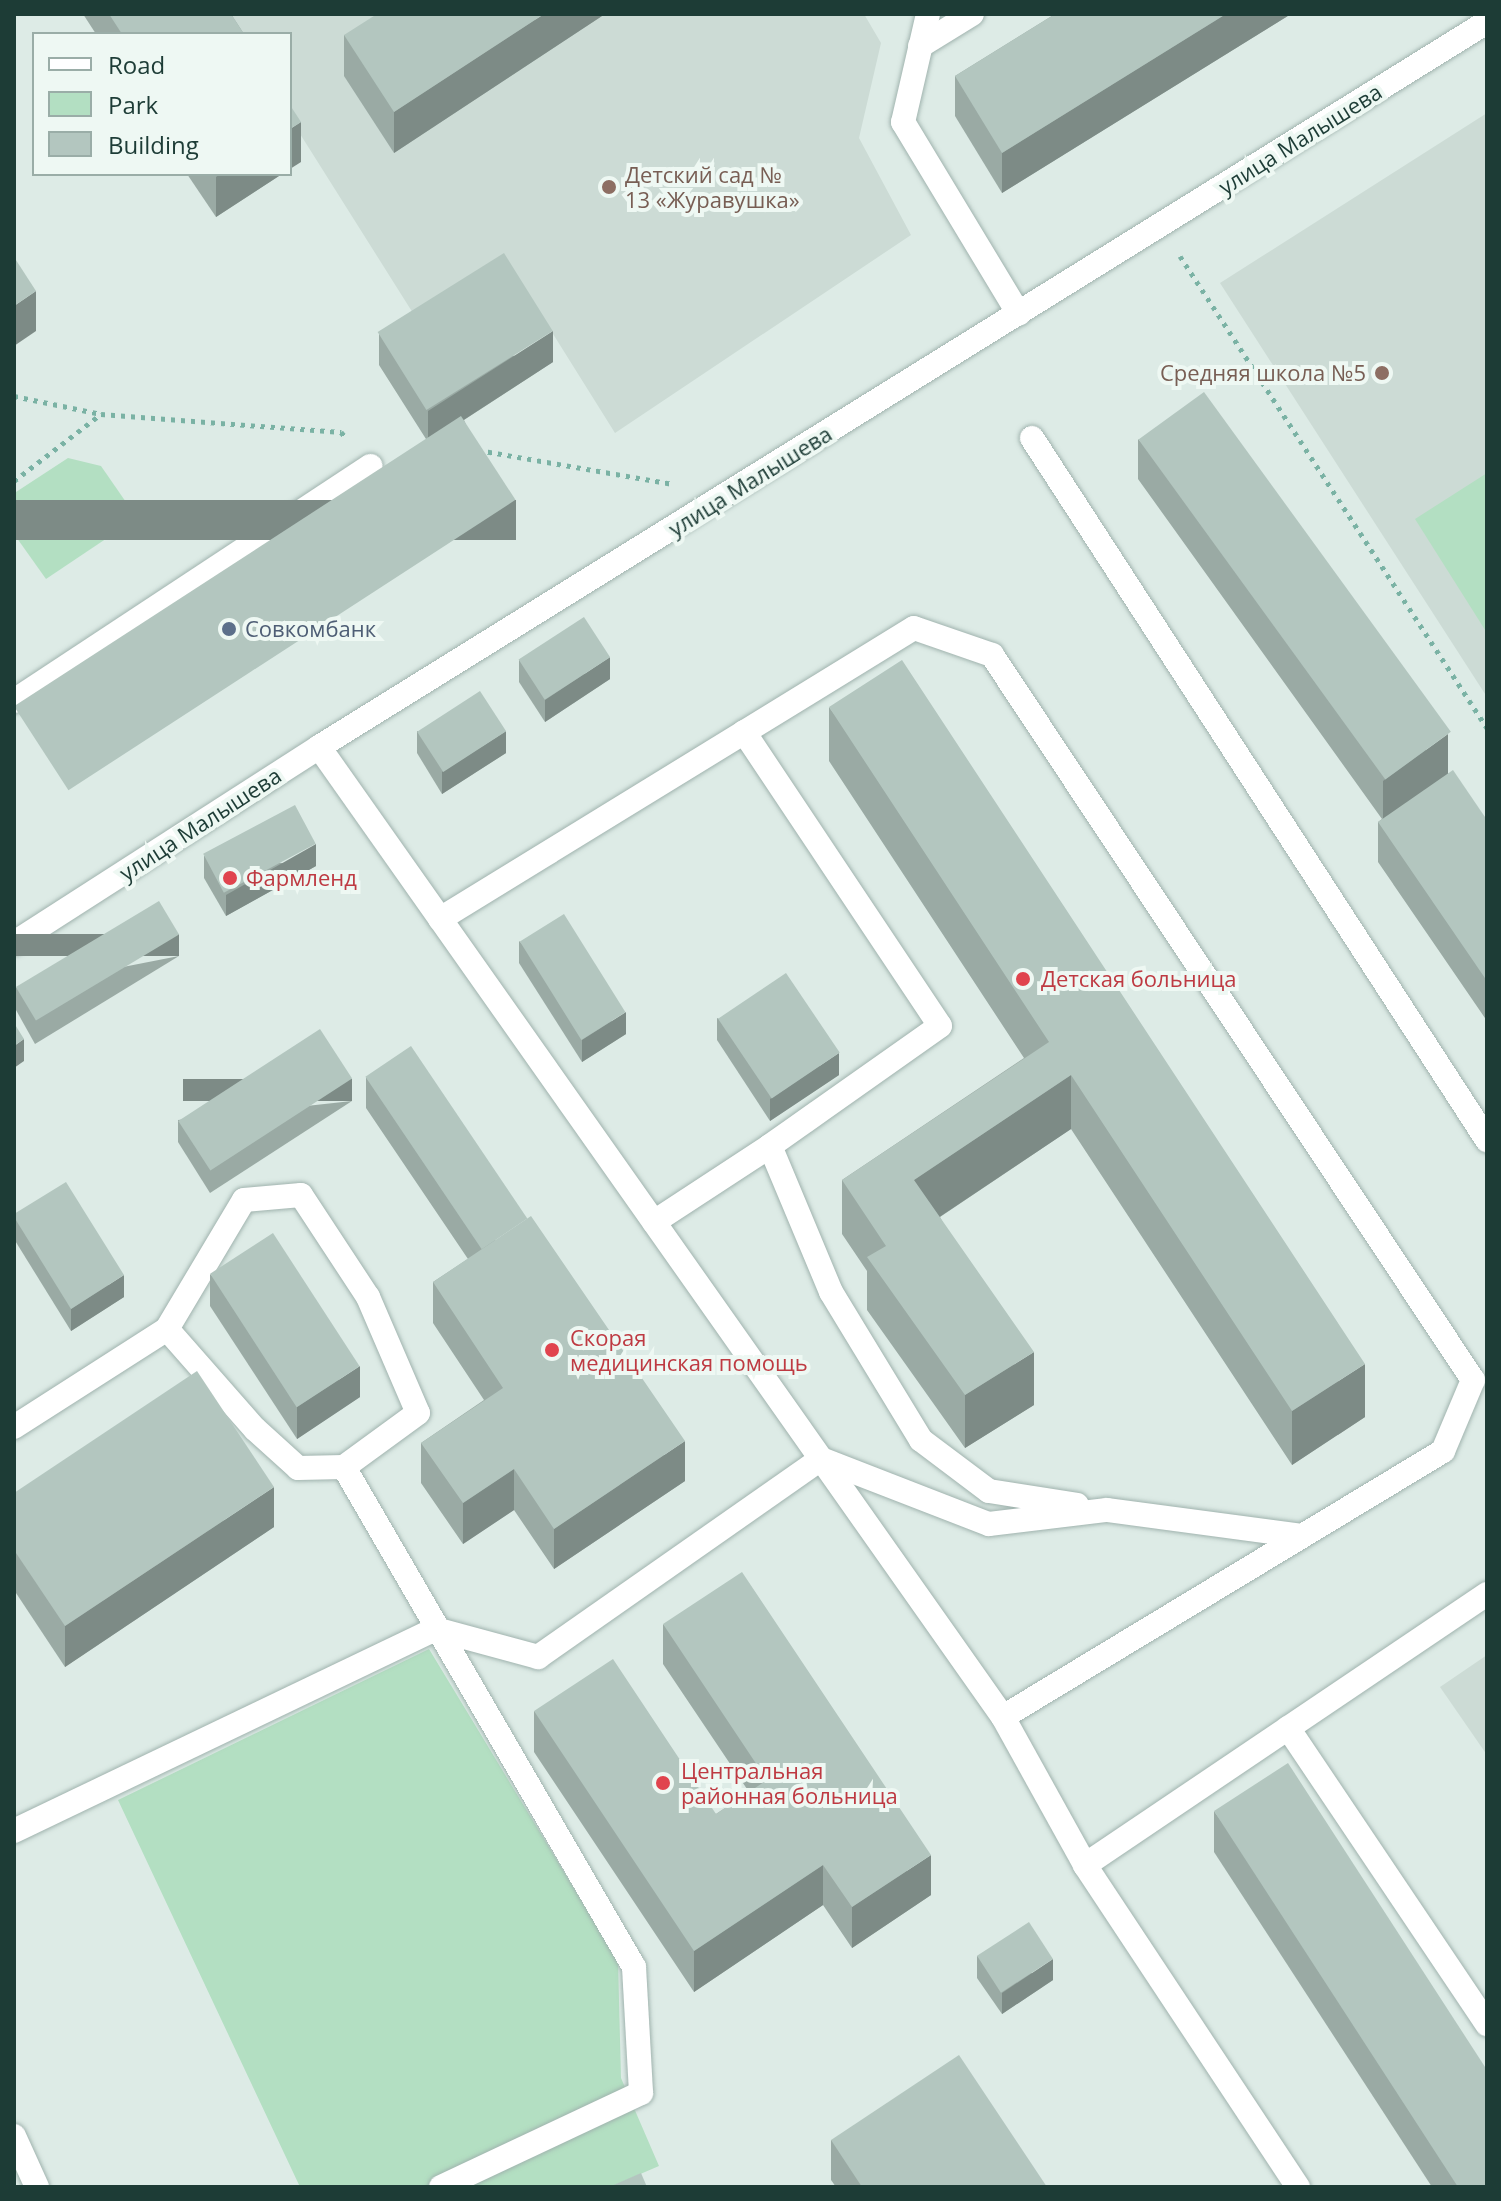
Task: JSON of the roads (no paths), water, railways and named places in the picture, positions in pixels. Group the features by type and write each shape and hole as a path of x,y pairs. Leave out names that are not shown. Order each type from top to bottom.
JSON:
{"street":[{"path":"928,14 903,122 1019,314"},
{"path":"920,46 972,14"},
{"name":"улица Малышева","path":"14,943 319,747 1487,22"},
{"path":"1032,438 1487,1140"},
{"path":"14,701 370,466"},
{"path":"440,919 914,628 992,655 1473,1380 1443,1451 1003,1717"},
{"path":"654,1222 770,1146 940,1026 744,732"},
{"path":"319,747 1003,1717 1085,1865 1298,2187"},
{"path":"770,1146 831,1292 921,1440 989,1491 1301,1536"},
{"path":"14,1427 167,1329 244,1200 301,1195 368,1297 418,1413 344,1467 298,1468 255,1429 167,1329"},
{"path":"821,1459 989,1524 1107,1510"},
{"path":"14,1831 435,1629 538,1657 821,1459"},
{"path":"344,1467 435,1629 634,1967 641,2093 441,2187"},
{"path":"1085,1865 1487,1594"},
{"path":"1288,1728 1487,2024"},
{"path":"14,2136 37,2187"}],"place":[{"name":"Детский сад № 13 «Журавушка»","path":"609,187"},
{"name":"Средняя школа №5","path":"1382,373"},
{"name":"Совкомбанк","path":"229,629"},
{"name":"Фармленд","path":"230,878"},
{"name":"Детская больница","path":"1023,979"},
{"name":"Скорая медицинская помощь","path":"552,1350"},
{"name":"Центральная районная больница","path":"663,1783"}]}
